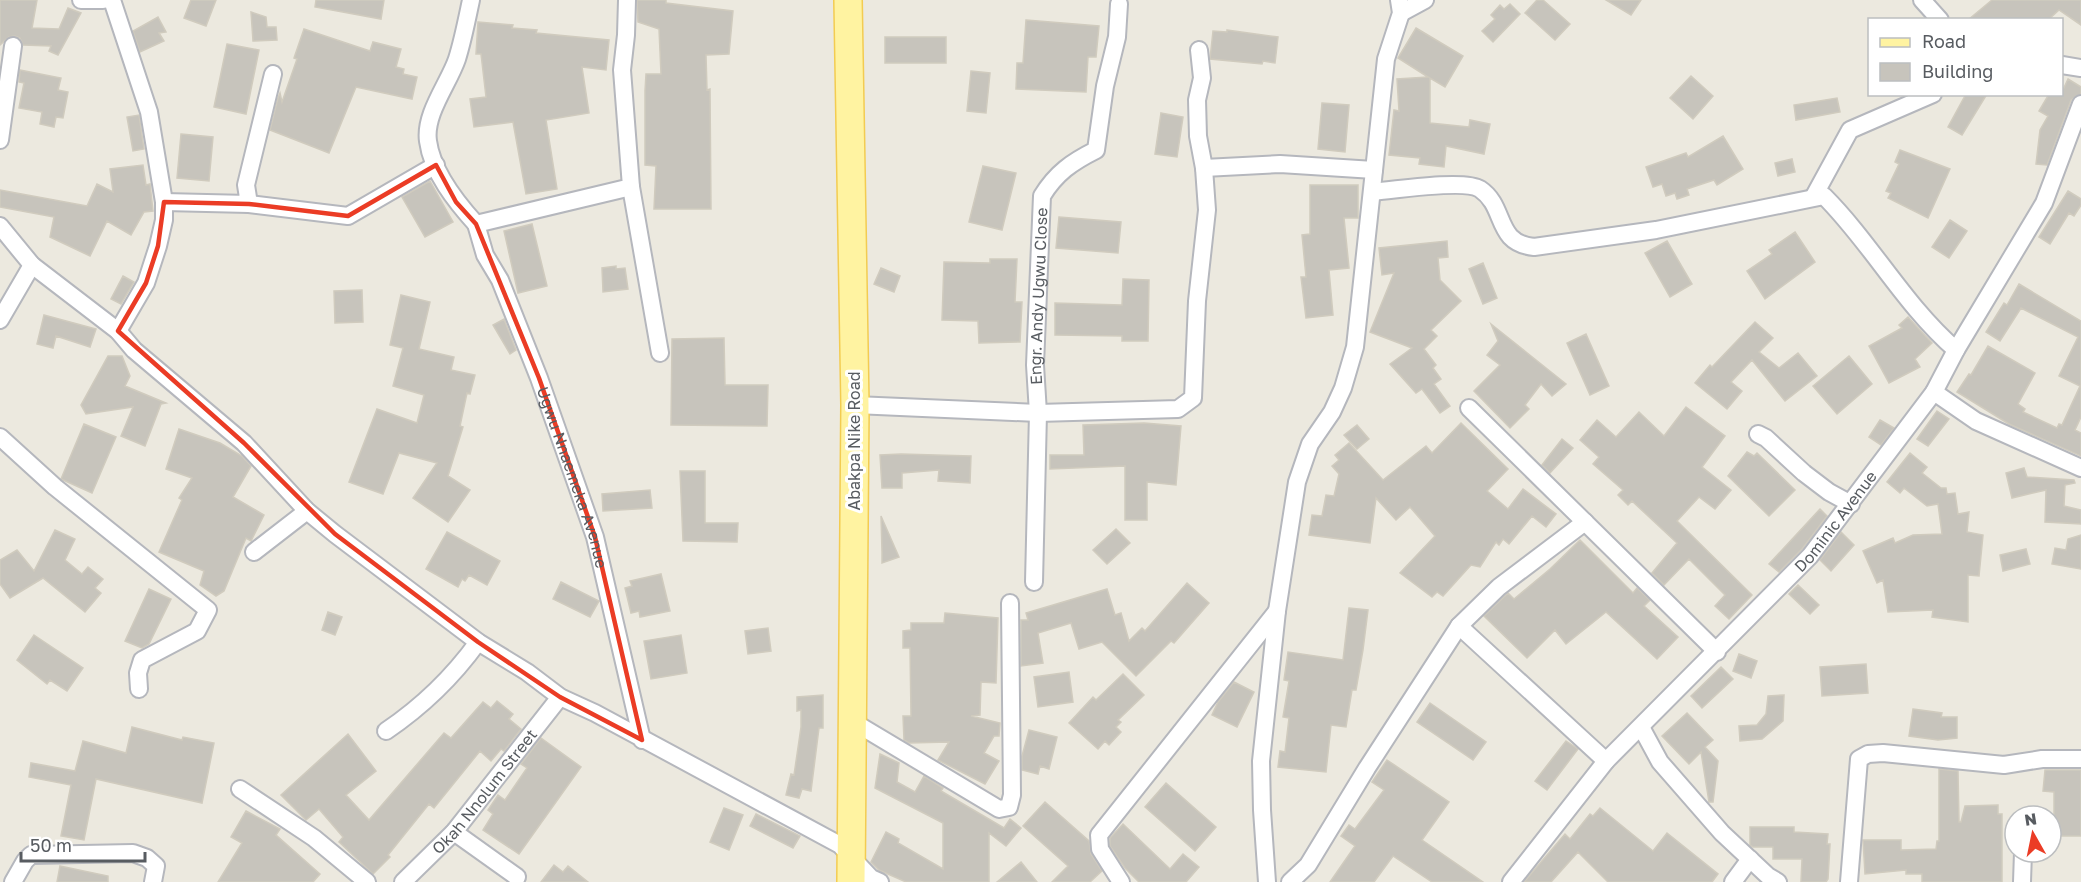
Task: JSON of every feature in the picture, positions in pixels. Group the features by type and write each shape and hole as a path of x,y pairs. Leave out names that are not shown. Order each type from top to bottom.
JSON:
{"main road":[{"name":"Abakpa Nike Road","path":"848,0 855,405 851,871"}],"street":[{"path":"81,0 103,0"},
{"path":"112,0 149,112 164,201 164,220 146,283 118,331"},
{"path":"471,0 457,59 431,120 428,140 436,165 456,201 476,224 632,187"},
{"path":"627,0 622,70 632,187 660,353"},
{"path":"1267,882 1261,761 1277,611 1297,482 1310,444 1332,412 1343,388 1355,347 1386,59 1400,7 1425,0"},
{"path":"1922,0 1938,18"},
{"name":"Engr. Andy Ugwu Close","path":"1034,582 1038,413 1035,365 1042,196 1054,176 1074,161 1096,150 1105,86 1117,37 1119,4"},
{"path":"0,140 13,46"},
{"path":"855,405 1038,413 1178,409 1193,398 1197,301 1207,210 1204,168 1198,136 1197,100 1202,78 1199,50"},
{"path":"2063,65 2081,68"},
{"path":"249,204 246,185 273,74"},
{"path":"1814,196 1850,130 1928,96"},
{"name":"Dominic Avenue","path":"1511,882 1606,761 1810,556 1851,504 1908,423 1934,392 1956,350 2044,204 2081,104"},
{"path":"1204,168 1280,164 1374,170"},
{"path":"164,201 249,204 348,216 436,165"},
{"path":"1373,192 1441,185 1478,188 1488,196 1510,239 1521,246 1534,247 1656,230 1737,212 1770,208 1814,196 1824,196 1873,251 1903,296 1956,350"},
{"name":"Ugwu Nnaemeka Avenue","path":"476,224 485,255 500,280 539,378 595,537 642,740"},
{"path":"0,225 32,265 118,331 135,350 244,443 307,511 391,579 478,642 511,661 560,697 840,845 851,871 879,882"},
{"path":"0,320 32,265"},
{"path":"1934,392 1976,421 2081,468"},
{"path":"1469,408 1717,652"},
{"path":"1758,435 1766,438 1829,492 1851,504"},
{"path":"0,437 55,487 208,610 197,631 141,660 138,673 139,690"},
{"path":"254,552 307,511"},
{"path":"1290,882 1308,865 1367,768 1459,626 1514,574 1585,522"},
{"path":"852,721 999,809 1009,807 1012,795 1010,603"},
{"path":"1121,882 1100,849 1099,835 1277,611"},
{"path":"1459,626 1606,761"},
{"path":"386,731 421,707 449,679 478,642"},
{"name":"Okah Nnolum Street","path":"403,882 453,832 560,697"},
{"path":"1641,727 1660,762 1722,832 1768,876 1778,882"},
{"path":"1849,882 1859,759 1868,754 1883,753 2004,765 2053,759 2081,759"},
{"path":"240,789 314,838 367,882"},
{"path":"453,832 517,877"},
{"path":"14,882 25,861 32,855 92,852 140,855 156,866 153,882"},
{"path":"1733,882 1750,859"},
{"path":"2022,882 2023,864"}],"highlighted area":[{"path":"436,165 456,202 476,224 539,378 595,537 642,740 560,697 478,642 335,534 244,443 118,331 146,283 158,246 164,202 249,204 348,216"}],"building":[{"path":"0,0 37,0 32,28 59,29 68,8 81,13 58,55 49,51 51,46 23,45 20,38 15,36 9,37 0,45"},
{"path":"191,0 216,0 206,26 184,18"},
{"path":"316,0 384,0 381,19 315,7"},
{"path":"637,0 666,0 666,3 733,11 729,54 706,55 707,90 710,89 711,209 654,209 656,166 645,165 645,91 646,74 661,74 659,29 638,22"},
{"path":"1537,0 1543,0 1570,24 1555,40 1525,13"},
{"path":"1606,0 1641,0 1631,15"},
{"path":"1992,0 2081,0 2081,25 2059,10 2050,18 1970,18"},
{"path":"1510,4 1520,14 1493,42 1482,31 1495,19 1491,15 1500,5 1504,9"},
{"path":"251,12 266,17 267,27 276,27 277,40 253,41"},
{"path":"158,17 166,32 159,33 164,41 140,52 133,31"},
{"path":"1026,20 1099,26 1096,57 1088,57 1086,92 1016,89 1017,63 1023,63"},
{"path":"478,22 513,25 512,28 537,30 536,33 609,40 606,70 582,67 589,113 546,120 557,189 526,194 513,122 474,127 470,99 486,97 481,54 476,54"},
{"path":"1416,28 1463,56 1445,87 1430,78 1430,123 1469,127 1470,120 1490,124 1484,154 1446,146 1444,167 1419,164 1420,158 1389,155 1394,110 1399,111 1397,79 1428,77 1398,58"},
{"path":"304,29 370,51 373,42 401,49 396,67 404,69 403,74 417,77 412,99 356,87 329,153 270,130 278,98 280,93 282,102 297,59 294,58"},
{"path":"1227,30 1278,37 1275,63 1210,59 1213,31 1227,32"},
{"path":"885,37 946,37 946,63 885,63"},
{"path":"227,44 259,50 246,114 214,107"},
{"path":"20,70 61,78 58,90 68,92 63,118 56,117 54,127 40,124 42,112 19,108 24,83 19,82"},
{"path":"971,71 990,73 986,113 967,111"},
{"path":"1691,76 1713,96 1693,119 1670,98"},
{"path":"2068,79 2081,87 2081,94 2071,100 2047,165 2036,164 2040,130 2048,116 2039,111 2048,96 2063,96"},
{"path":"1965,96 1986,96 1962,135 1948,127"},
{"path":"1837,98 1840,112 1796,120 1794,105"},
{"path":"1322,103 1349,105 1345,152 1318,149"},
{"path":"1161,113 1183,117 1177,157 1155,154"},
{"path":"139,115 144,149 133,151 127,117"},
{"path":"181,134 213,137 209,181 177,178"},
{"path":"1723,136 1743,169 1717,185 1714,180 1687,189 1689,195 1677,199 1675,193 1666,196 1662,184 1653,187 1646,167 1686,153 1688,157"},
{"path":"1900,150 1950,169 1928,218 1888,198 1891,193 1886,191 1899,164 1895,162"},
{"path":"1792,159 1795,172 1778,176 1775,163"},
{"path":"143,165 146,185 150,184 153,211 144,212 131,235 107,221 90,256 50,237 54,217 0,207 0,190 87,206 97,184 113,192 110,169"},
{"path":"983,166 1016,173 1002,230 969,222"},
{"path":"430,181 453,222 425,237 402,197"},
{"path":"1310,185 1358,185 1358,218 1344,218 1349,268 1329,270 1333,315 1306,318 1301,277 1306,277 1302,235 1310,234"},
{"path":"2068,191 2081,199 2081,205 2074,216 2069,213 2050,244 2039,237"},
{"path":"1059,217 1121,222 1118,253 1056,248"},
{"path":"1950,220 1967,231 1949,258 1932,247"},
{"path":"532,224 547,286 518,293 504,231"},
{"path":"1795,232 1815,262 1765,299 1747,271 1772,254 1769,250"},
{"path":"1447,241 1448,257 1438,258 1440,280 1461,301 1431,330 1437,336 1424,349 1436,365 1433,368 1441,379 1434,384 1450,406 1440,413 1422,389 1416,393 1390,364 1412,348 1370,332 1394,273 1382,275 1379,248"},
{"path":"1667,241 1692,284 1670,297 1645,253"},
{"path":"990,259 1017,259 1015,302 1022,302 1020,342 979,343 978,321 942,320 944,262 990,263"},
{"path":"1483,263 1497,298 1483,304 1469,269"},
{"path":"616,266 616,269 625,268 628,289 603,292 602,268"},
{"path":"881,268 900,276 894,292 874,284"},
{"path":"123,276 134,282 121,304 111,299"},
{"path":"1123,279 1149,280 1148,341 1122,341 1122,336 1055,335 1055,303 1122,305"},
{"path":"2019,284 2081,321 2081,417 2075,430 2081,433 2081,456 2009,424 1957,392 1969,374 1971,375 1988,346 2035,373 2018,404 2025,409 2023,412 2057,428 2059,424 2062,425 2080,386 2059,376 2078,337 2021,308 2000,341 1986,332 2004,303 2007,305"},
{"path":"362,290 363,322 335,323 334,291"},
{"path":"401,295 430,302 419,349 454,357 451,370 475,375 470,394 467,393 460,426 463,427 448,476 470,490 448,522 413,498 437,463 399,453 383,494 349,482 377,409 417,423 424,395 393,386 403,348 390,345"},
{"path":"44,315 96,329 90,347 56,336 53,348 37,344"},
{"path":"1908,317 1932,343 1915,359 1920,367 1889,383 1869,346 1902,328 1899,325"},
{"path":"504,319 516,350 510,354 493,325"},
{"path":"1755,322 1773,338 1759,352 1779,368 1798,353 1817,376 1785,401 1752,360 1731,382 1742,391 1727,409 1695,383 1710,365 1712,367"},
{"path":"1491,324 1566,384 1552,396 1541,384 1525,405 1529,409 1510,428 1474,391 1500,365 1487,355 1498,341"},
{"path":"1586,334 1609,386 1590,395 1567,343"},
{"path":"724,338 725,385 768,385 767,426 671,425 672,339"},
{"path":"108,356 122,356 130,376 125,386 166,403 161,404 145,446 121,436 133,407 86,414 81,405"},
{"path":"1849,356 1872,384 1837,414 1813,386"},
{"path":"1686,407 1725,436 1702,467 1731,490 1715,509 1699,497 1677,521 1752,595 1729,619 1715,606 1725,595 1689,559 1664,585 1652,573 1677,543 1632,501 1628,505 1618,495 1623,490 1593,464 1599,457 1580,440 1597,420 1616,437 1639,412 1664,436"},
{"path":"1937,411 1949,419 1928,446 1917,439"},
{"path":"1880,420 1894,428 1881,445 1869,437"},
{"path":"1144,423 1181,426 1176,485 1147,482 1147,520 1125,520 1125,466 1050,469 1050,455 1084,455 1083,425"},
{"path":"1461,423 1508,469 1487,491 1508,509 1523,489 1556,514 1546,527 1532,516 1509,544 1503,539 1499,545 1496,542 1480,567 1471,565 1443,596 1437,592 1432,597 1400,573 1435,536 1410,507 1396,520 1376,498 1370,543 1309,535 1312,515 1322,516 1326,495 1334,496 1339,474 1332,466 1339,460 1335,455 1349,443 1383,480 1426,446 1432,453"},
{"path":"84,424 116,437 92,493 61,479"},
{"path":"1357,425 1369,439 1357,449 1344,435"},
{"path":"179,429 220,443 242,456 251,466 233,497 264,515 251,541 246,538 224,591 216,596 200,585 204,571 159,552 182,500 179,498 192,478 166,469"},
{"path":"1562,439 1573,448 1550,473 1542,465"},
{"path":"1747,452 1754,456 1757,453 1795,490 1769,516 1728,476"},
{"path":"1910,453 1927,467 1922,473 1941,488 1946,488 1947,494 1955,493 1958,514 1969,512 1967,532 1983,535 1979,576 1968,575 1968,622 1932,617 1933,610 1888,612 1883,580 1877,583 1863,551 1893,538 1895,543 1913,535 1942,534 1938,504 1927,506 1904,488 1900,493 1887,482"},
{"path":"880,455 971,456 970,483 938,481 939,470 902,473 902,488 882,488"},
{"path":"2024,468 2027,477 2074,480 2075,483 2065,485 2064,506 2081,510 2081,524 2045,522 2046,490 2012,498 2006,473"},
{"path":"680,471 705,471 705,523 738,523 737,542 683,541"},
{"path":"650,490 652,508 603,511 602,494"},
{"path":"1820,509 1827,516 1802,549 1779,572 1769,564"},
{"path":"881,516 899,557 882,563 882,552"},
{"path":"1116,529 1130,543 1107,564 1093,550"},
{"path":"55,530 75,539 65,560 82,574 88,567 103,579 95,588 101,593 85,612 43,578 10,598 0,584 0,560 17,550 34,571"},
{"path":"447,532 500,561 487,585 469,575 465,581 462,579 458,587 426,569"},
{"path":"1841,532 1854,545 1831,571 1820,560"},
{"path":"2081,535 2081,569 2052,564 2055,548 2066,550 2068,539"},
{"path":"1580,540 1633,593 1637,588 1650,600 1644,606 1678,637 1657,659 1606,612 1566,644 1555,630 1527,658 1484,616 1508,593 1514,599"},
{"path":"2026,549 2030,564 2003,571 2000,555"},
{"path":"661,574 670,611 640,617 639,611 631,613 625,588 632,586 630,581"},
{"path":"561,582 599,601 590,617 553,599"},
{"path":"1187,583 1209,603 1174,643 1171,641 1136,676 1102,642 1079,649 1071,623 1038,633 1043,663 1021,666 1021,620 1028,620 1026,613 1107,589 1115,615 1121,613 1129,641 1142,628 1145,631"},
{"path":"1798,585 1819,605 1810,614 1789,594"},
{"path":"149,589 171,599 149,644 142,648 125,641"},
{"path":"1349,608 1368,610 1363,650 1356,690 1352,690 1346,727 1331,725 1326,772 1278,767 1280,751 1285,752 1289,718 1283,717 1289,681 1284,680 1288,652 1343,660"},
{"path":"328,612 342,617 335,635 322,630"},
{"path":"945,613 998,618 996,683 981,682 980,715 971,716 1000,723 999,736 994,736 984,753 999,761 985,784 938,760 949,742 909,743 904,740 903,716 911,716 910,648 903,648 903,631 911,630 911,623 944,623"},
{"path":"768,628 771,651 748,654 745,631"},
{"path":"34,635 83,668 67,691 50,680 47,684 17,660"},
{"path":"681,635 687,673 651,679 644,641"},
{"path":"1739,654 1757,661 1751,678 1733,671"},
{"path":"1866,664 1868,693 1822,696 1820,667"},
{"path":"1721,667 1733,679 1702,708 1691,696"},
{"path":"1069,672 1073,702 1038,707 1034,677"},
{"path":"1123,674 1144,695 1118,720 1121,722 1116,727 1121,732 1109,745 1105,741 1098,749 1069,723 1093,697 1096,700"},
{"path":"1234,682 1254,692 1237,727 1212,715 1218,702"},
{"path":"823,695 823,728 819,728 811,791 802,789 799,798 786,795 791,774 794,775 801,727 801,710 797,711 797,697"},
{"path":"1784,695 1783,721 1762,739 1740,741 1739,726 1757,725 1766,714 1768,696"},
{"path":"497,701 513,714 509,719 521,729 504,751 501,749 491,761 480,751 434,808 429,804 388,855 390,857 373,874 339,842 343,837 319,809 306,820 281,795 348,734 376,771 346,795 369,820 444,733 451,738 483,702 491,708"},
{"path":"1430,703 1486,742 1473,760 1417,722"},
{"path":"1913,709 1942,713 1941,717 1957,717 1957,738 1938,740 1909,736"},
{"path":"1687,713 1713,740 1705,747 1718,761 1713,802 1709,802 1701,752 1689,764 1662,736"},
{"path":"132,727 182,740 183,737 214,743 202,803 96,779 84,840 61,836 71,785 29,777 31,763 75,771 83,741 126,753"},
{"path":"1029,730 1057,737 1049,769 1040,766 1038,774 1022,770 1022,756"},
{"path":"541,738 581,767 519,854 483,830 493,814 488,810 498,795 505,800 527,768 521,764"},
{"path":"1566,741 1578,749 1547,790 1535,781"},
{"path":"880,754 899,763 897,782 915,792 924,776 943,788 941,791 1004,828 1010,819 1021,828 1006,846 989,833 989,882 906,882 879,870 871,862 886,832 899,839 898,843 943,869 943,823 875,788"},
{"path":"1387,760 1449,802 1422,840 1483,882 1432,882 1393,856 1374,882 1330,882 1355,846 1341,836 1349,825 1355,829 1384,790 1372,782"},
{"path":"1939,769 1958,771 1959,822 1961,822 1965,806 1998,805 1998,814 2002,814 2002,882 1922,882 1922,874 1906,874 1906,870 1865,874 1863,840 1901,840 1901,850 1936,849 1937,841 1939,841"},
{"path":"2045,770 2081,770 2081,836 2063,836 2063,804 2054,804 2054,792 2043,791"},
{"path":"1166,783 1216,827 1195,851 1145,807"},
{"path":"1045,802 1089,841 1091,854 1102,871 1090,882 1052,882 1068,866 1023,826"},
{"path":"724,808 743,815 729,850 710,842"},
{"path":"1600,808 1653,851 1667,833 1718,874 1712,882 1608,882 1578,852 1551,882 1524,882 1565,834 1570,839 1590,814 1593,816"},
{"path":"246,811 280,829 276,835 320,874 313,882 218,882 242,843 231,837"},
{"path":"756,814 800,836 793,848 750,826"},
{"path":"1123,824 1170,869 1183,854 1199,867 1186,882 1139,882 1125,868 1110,846 1110,838"},
{"path":"1750,827 1794,827 1794,832 1828,834 1827,844 1830,844 1826,882 1801,882 1802,859 1773,859 1773,847 1753,847 1750,845"},
{"path":"1021,862 1037,882 997,882"},
{"path":"554,865 563,872 568,866 588,882 541,882"},
{"path":"60,866 108,876 108,882 57,882"}]}
